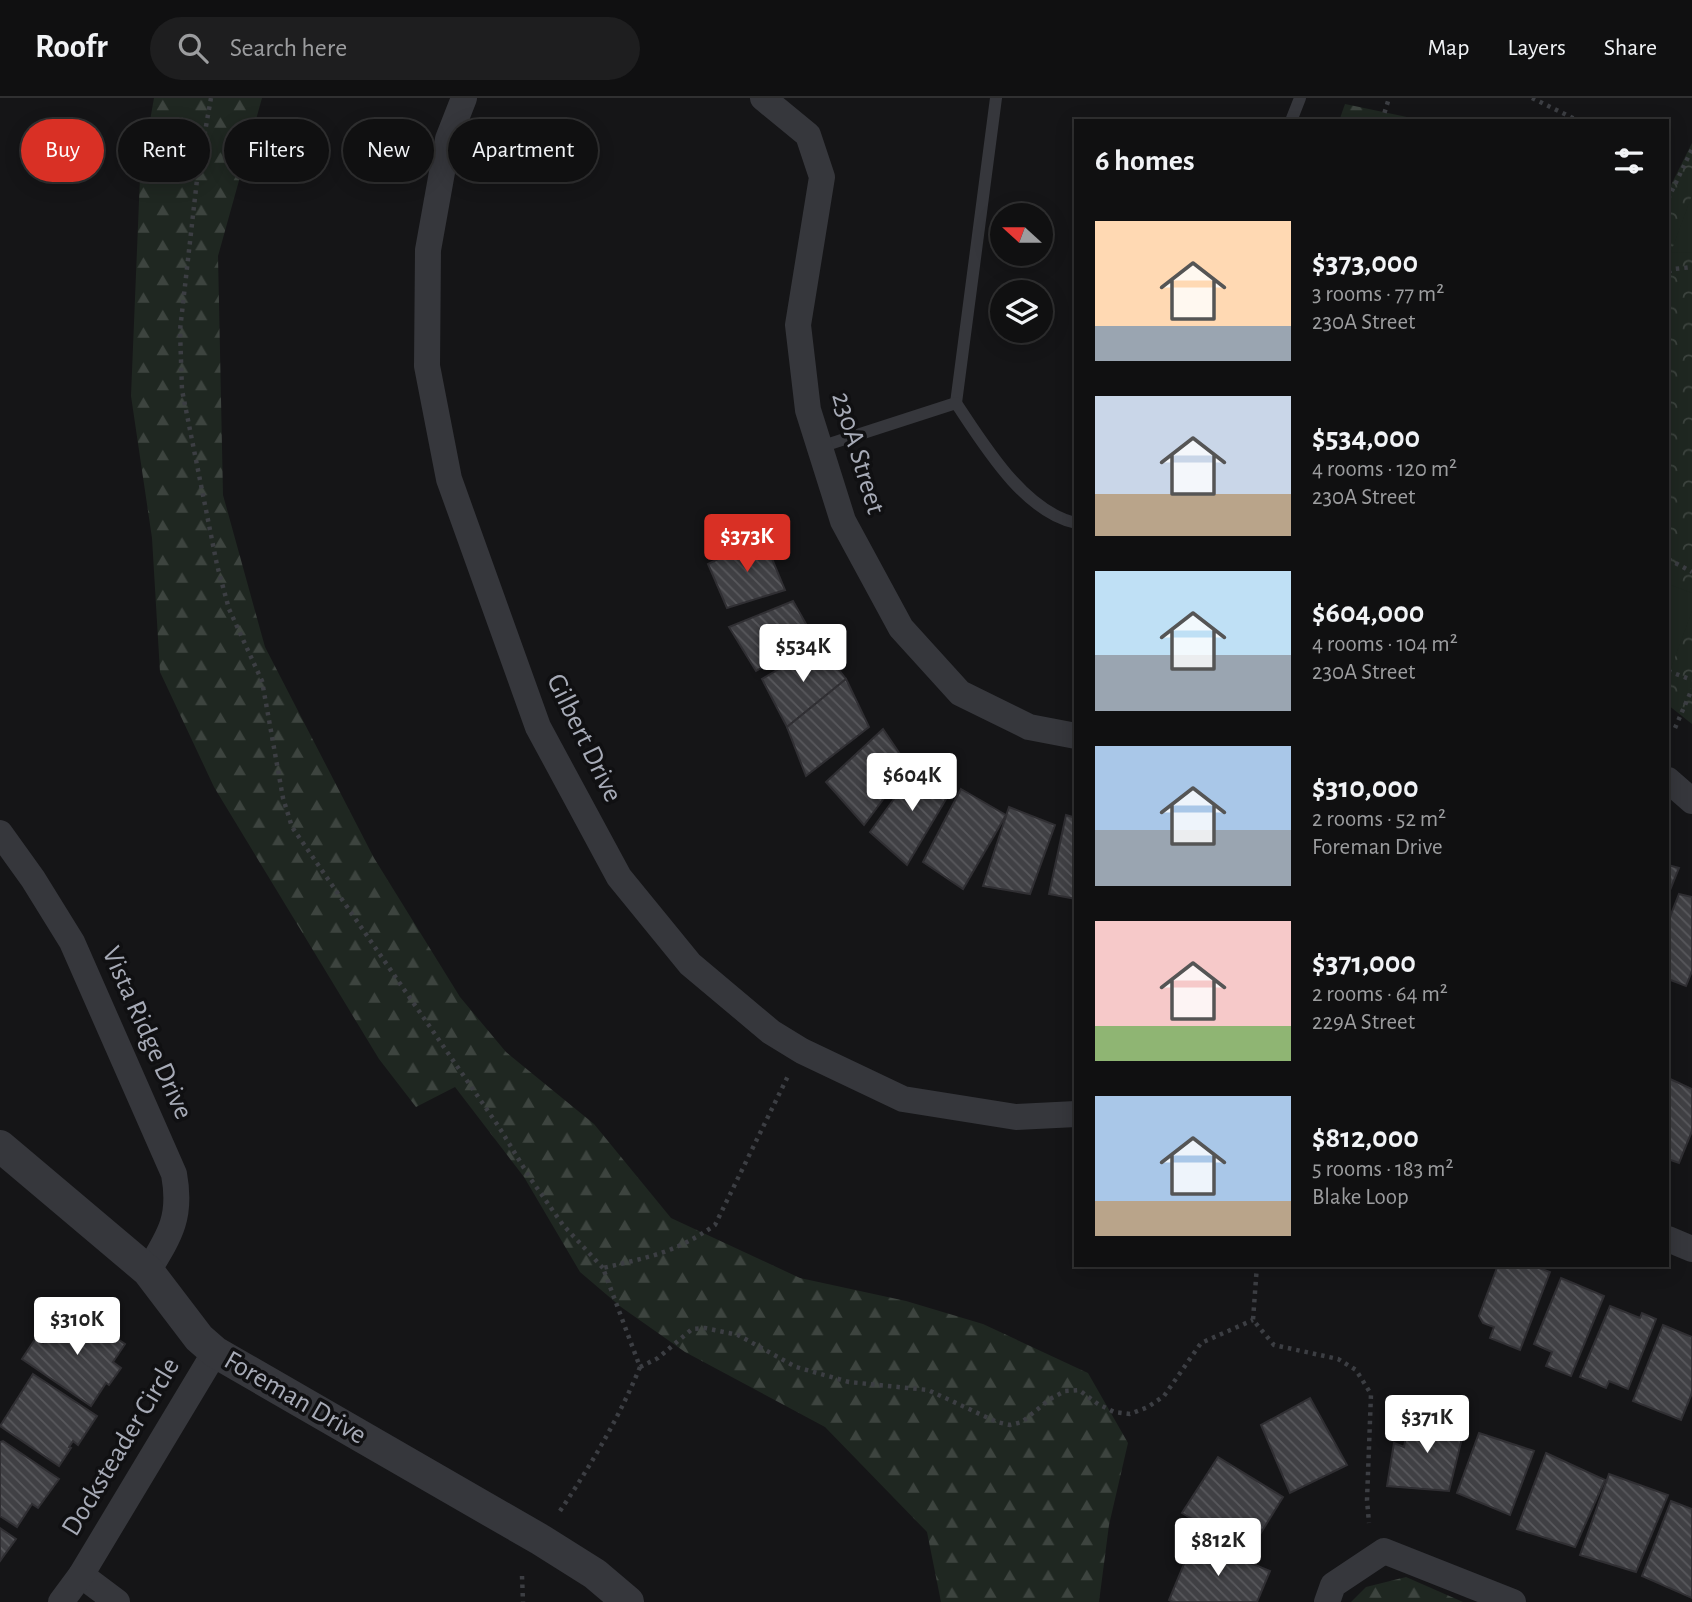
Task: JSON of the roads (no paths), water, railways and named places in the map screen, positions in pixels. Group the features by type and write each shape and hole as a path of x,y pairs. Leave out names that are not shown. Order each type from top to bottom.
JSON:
{"street":[{"name":"Gilbert Drive","path":"464,98 448,139 428,250 427,366 449,479 538,727 619,877 690,964 771,1032 802,1051 903,1099 1016,1117 1074,1114"},
{"name":"230A Street","path":"763,98 808,135 821,177 798,325 808,410 843,521 901,628 960,693 1029,727 1074,736"},
{"path":"1669,781 1692,801"},
{"name":"Vista Ridge Drive","path":"0,833 33,879 72,942 174,1174 178,1212 172,1230 148,1271"},
{"name":"Foreman Drive","path":"0,1146 148,1271 200,1338 215,1352 541,1540 595,1574 628,1602"},
{"path":"1669,1239 1692,1249"},
{"name":"Docksteader Circle","path":"61,1602 81,1575 215,1352"},
{"path":"1327,1602 1333,1585 1384,1551 1513,1602"},
{"name":"Docksteader Circle","path":"81,1575 117,1602"}],"lane":[{"path":"996,98 956,403 990,454 1024,492 1061,520 1074,523"},
{"path":"1292,119 1300,98"},
{"path":"820,447 956,403"}]}
